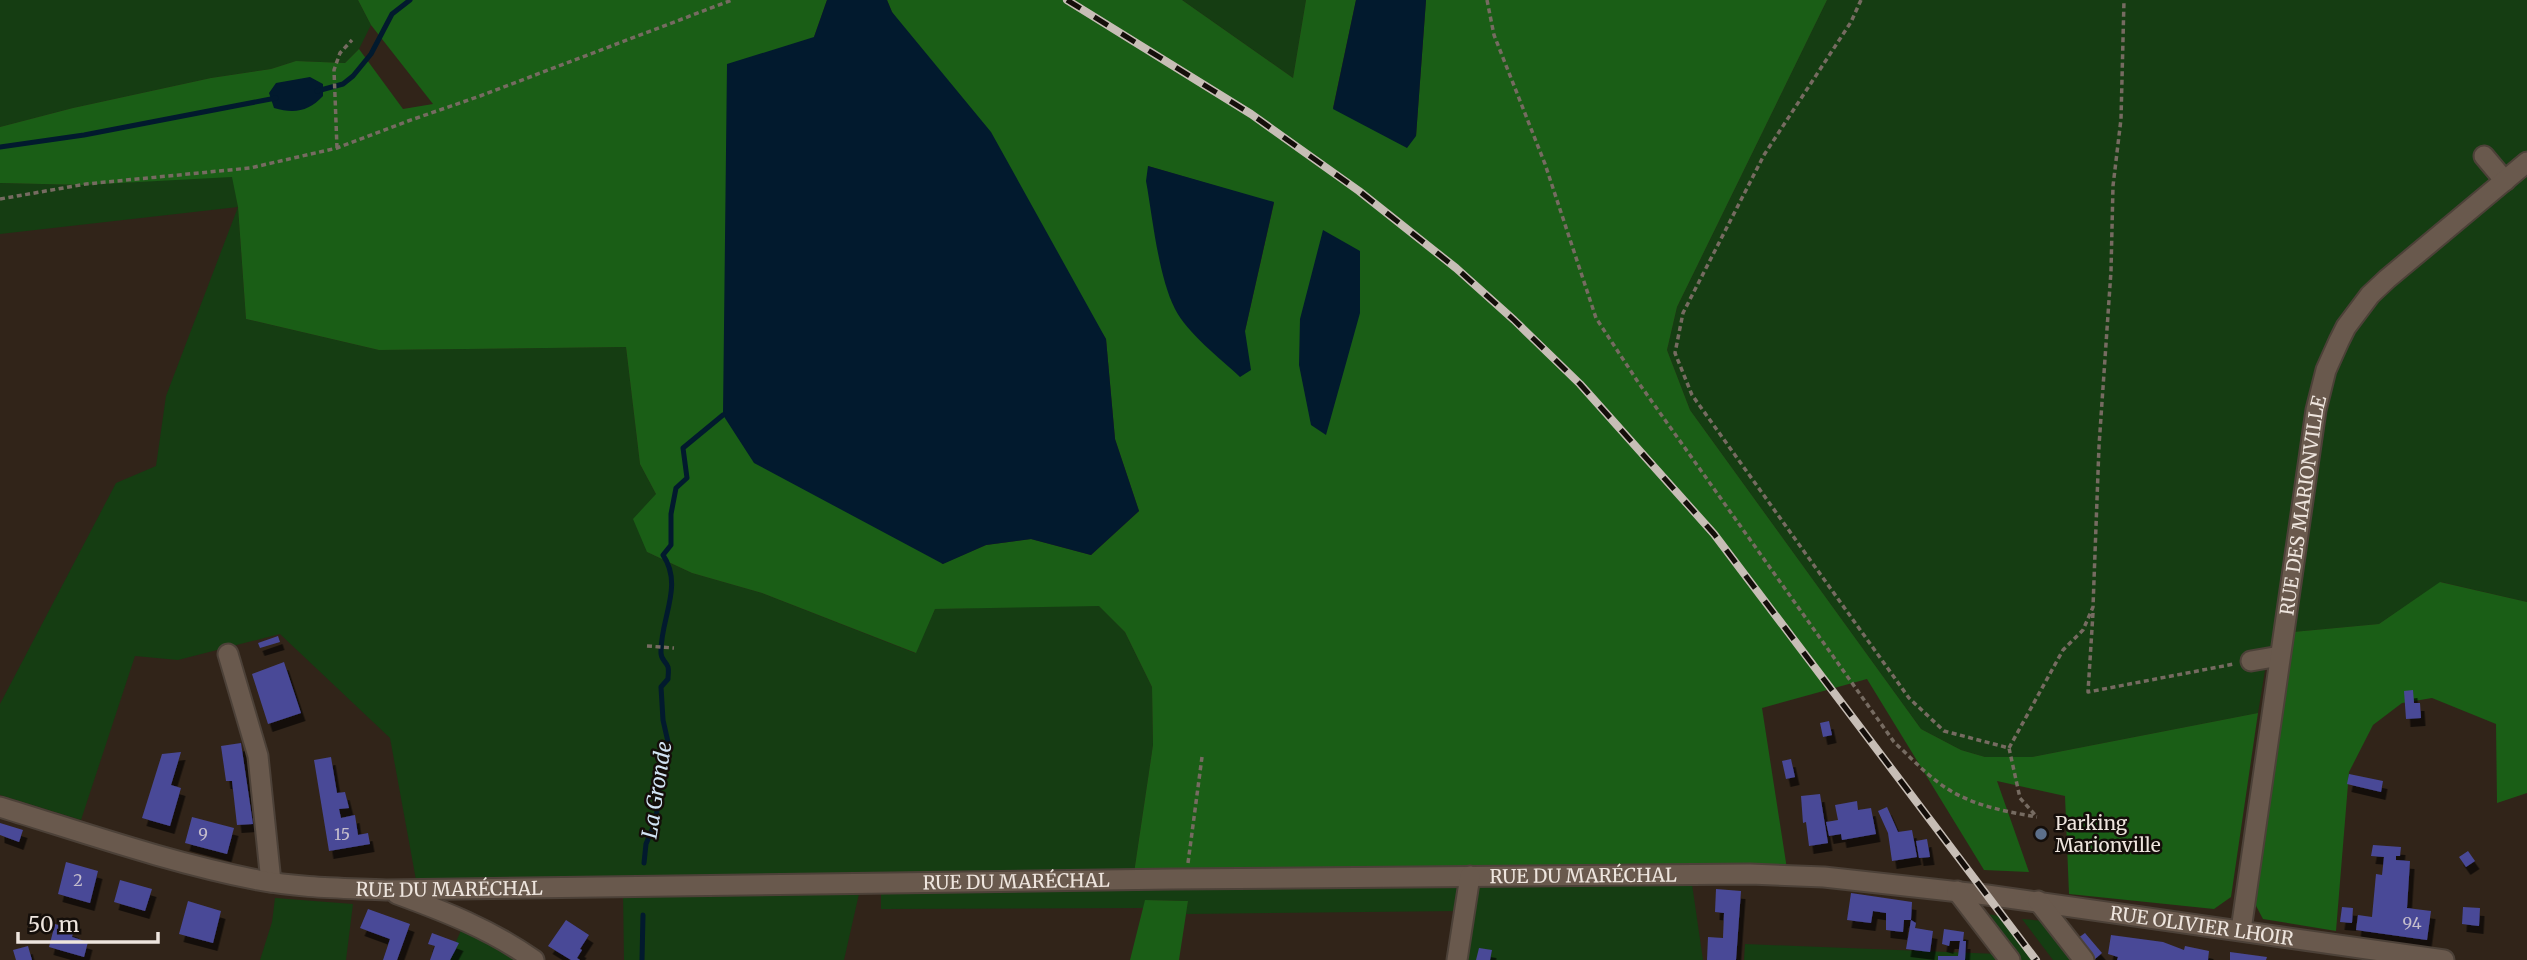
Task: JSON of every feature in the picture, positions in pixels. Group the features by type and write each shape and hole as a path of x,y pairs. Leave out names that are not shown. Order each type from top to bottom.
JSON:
{"street":[{"path":"2484,156 2505,181"},
{"name":"RUE DES MARIONVILLE","path":"2241,930 2316,410 2326,370 2356,312 2387,279 2527,162"},
{"path":"228,654 258,756 271,882"},
{"path":"2251,661 2280,656"},
{"name":"RUE DU MARÉCHAL","path":"0,807 189,863 271,882 321,888 386,890 1750,874 1824,877 1957,891"},
{"path":"1457,960 1470,876"},
{"path":"386,890 463,919 504,939 534,960"},
{"path":"1957,891 2010,960"},
{"name":"RUE OLIVIER LHOIR","path":"1957,891 2444,960"},
{"path":"2038,901 2084,960"}],"path":[{"path":"0,199 86,184 250,168 337,148 732,0"},
{"path":"1487,0 1494,35 1545,163 1597,318 1638,382 1894,742 1940,784 1965,799 1990,808 2037,817 2020,797 2009,748 2063,650 2083,631 2093,607"},
{"path":"1861,0 1851,22 1763,155 1683,313 1675,353 1692,395 1909,698 1944,731 2009,748"},
{"path":"2124,0 2121,118 2113,186 2111,271 2098,459 2088,692 2251,661"},
{"path":"337,148 334,70 340,53 352,40"},
{"path":"648,646 674,648"},
{"path":"1186,879 1202,757"}],"green space":[{"path":"0,0 358,0 371,25 359,49 345,63 296,61 271,69 211,78 73,108 0,127"},
{"path":"358,0 827,0 814,37 942,564 986,545 1031,539 1091,555 1139,511 1115,439 1106,339 892,12 887,0 1182,0 1293,78 1306,0 1356,0 1333,108 1416,136 1426,0 1827,0 1677,307 1667,350 1690,410 1921,729 1961,750 1985,757 2032,757 2258,713 2231,897 2214,909 2069,894 2065,796 1997,781 2029,872 1984,870 1867,679 1762,708 1787,869 1134,873 1153,745 1152,687 1125,632 1099,606 935,609 916,653 762,593 692,573 647,552 633,519 656,494 640,464 626,347 379,350 246,319 238,207 232,177 83,185 0,183 0,127 73,108 211,78 271,69 296,61 345,63 359,49 403,109 433,104 371,25","holes":["1148,166 1274,203 1245,331"]},
{"path":"1182,0 1306,0 1293,78"},
{"path":"1827,0 2527,0 2527,602 2441,582 2379,624 2293,632 2267,658 2258,713 2032,757 1985,757 1961,750 1921,729 1690,410 1667,350 1677,307"},
{"path":"233,176 238,207 0,234 0,183 83,185"},
{"path":"238,207 246,319 379,350 626,347 640,464 656,494 647,552 692,573 762,593 915,653 935,609 1099,605 1125,632 1152,687 1153,745 1134,873 416,880 390,738 280,634 178,660 135,656 81,820 0,795 0,704 116,483 156,466 166,396"},
{"path":"2440,582 2527,602 2527,793 2497,803 2496,724 2432,698 2402,703 2373,725 2349,772 2336,931 2263,919 2254,902 2293,632 2379,624"},
{"path":"1692,884 1703,960 1463,960 1476,885"},
{"path":"1455,885 1459,895 1459,911 1186,914 1188,901 1146,900 1144,908 881,909 881,894"},
{"path":"623,893 859,894 844,960 624,960"},
{"path":"275,898 353,904 346,960 260,960 272,922"},
{"path":"1145,900 1188,901 1179,960 1130,960"},
{"path":"1982,913 1999,916 2031,960 2017,960"},
{"path":"2022,919 2044,921 2074,960 2053,960"},
{"path":"462,928 514,960 448,960"},
{"path":"1745,944 1998,954 2003,960 1744,960"}],"water":[{"path":"827,0 887,0 892,12 991,132 1106,339 1115,439 1139,511 1091,555 1031,539 986,545 943,564 754,463 723,415 727,64 814,37"},
{"path":"1356,0 1426,0 1416,136 1407,148 1333,109"},
{"path":"310,77 323,84 323,96 318,101 301,110 274,108 269,93 276,83"},
{"path":"1148,166 1274,202 1245,331 1251,370 1240,377 1196,336 1175,309 1164,280 1157,246 1146,181"},
{"path":"1323,230 1360,251 1360,313 1326,435 1311,425 1299,365 1300,319"}],"building":[{"path":"278,636 280,642 260,648 258,643"},
{"path":"284,662 301,713 268,724 252,674"},
{"path":"2413,690 2414,703 2420,703 2421,718 2406,719 2404,691"},
{"path":"1829,721 1832,735 1823,737 1820,723"},
{"path":"241,743 253,824 237,825 232,781 226,781 221,746"},
{"path":"181,752 171,785 181,788 170,826 142,818 162,754"},
{"path":"331,757 337,793 345,792 349,808 339,809 341,818 355,815 358,835 368,833 370,844 329,851 314,760"},
{"path":"1791,759 1795,777 1786,779 1782,761"},
{"path":"2349,774 2383,781 2381,792 2347,784"},
{"path":"1820,794 1828,843 1809,846 1806,822 1803,823 1801,796"},
{"path":"1857,801 1858,810 1871,808 1876,834 1842,840 1841,834 1829,836 1826,822 1838,820 1835,805"},
{"path":"1887,807 1898,832 1912,830 1917,857 1892,861 1888,833 1878,811"},
{"path":"192,817 234,828 227,854 185,843"},
{"path":"0,823 23,830 19,842 0,835"},
{"path":"1927,839 1930,857 1919,858 1916,841"},
{"path":"2373,845 2401,847 2400,856 2396,856 2396,860 2410,861 2407,908 2431,911 2427,940 2356,930 2358,915 2372,917 2376,874 2382,875 2384,857 2371,856"},
{"path":"2468,851 2475,861 2466,867 2459,857"},
{"path":"66,862 98,871 90,903 58,894"},
{"path":"120,880 152,889 145,911 114,902"},
{"path":"1716,889 1741,891 1736,960 1707,960 1708,937 1723,938 1724,913 1715,912"},
{"path":"1851,893 1912,902 1911,920 1904,920 1903,932 1886,930 1886,913 1873,911 1871,923 1847,920"},
{"path":"188,901 221,911 213,943 179,934"},
{"path":"2342,907 2353,908 2352,923 2340,922"},
{"path":"2463,907 2480,908 2479,926 2462,924"},
{"path":"368,909 410,924 397,960 383,960 390,939 360,928"},
{"path":"566,920 589,935 580,949 582,950 577,958 580,960 571,960 548,946"},
{"path":"1911,920 1916,923 1915,928 1933,931 1930,952 1906,949"},
{"path":"55,924 74,930 72,937 88,942 84,957 49,947"},
{"path":"1944,929 1964,932 1965,960 1938,960 1938,956 1958,956 1960,941 1950,941 1949,946 1942,944"},
{"path":"432,933 459,943 450,960 430,960 435,946 428,944"},
{"path":"2085,933 2102,953 2095,959 2078,938"},
{"path":"2111,935 2163,942 2184,950 2185,946 2209,951 2208,960 2117,960 2118,957 2108,954"},
{"path":"28,946 32,960 16,960 13,950"},
{"path":"1479,948 1492,950 1490,960 1476,960"},
{"path":"2230,952 2267,957 2266,960 2230,960"}],"waterway":[{"path":"317,91 343,84 353,76 371,54 392,14 410,0"},
{"path":"0,147 84,135 276,98"},
{"name":"La Gronde","path":"644,863 646,844 656,820 662,758 668,742 663,720 661,687 668,679 668,670 661,653 670,603 671,579 663,555 671,545 671,514 676,488 687,478 683,448 723,415"},
{"name":"La Gronde","path":"642,960 643,915"}],"railway":[{"path":"1067,0 1251,114 1359,191 1456,268 1580,384 1714,534 2036,960"}],"place":[{"name":"Parking Marionville","path":"2041,834"}]}
